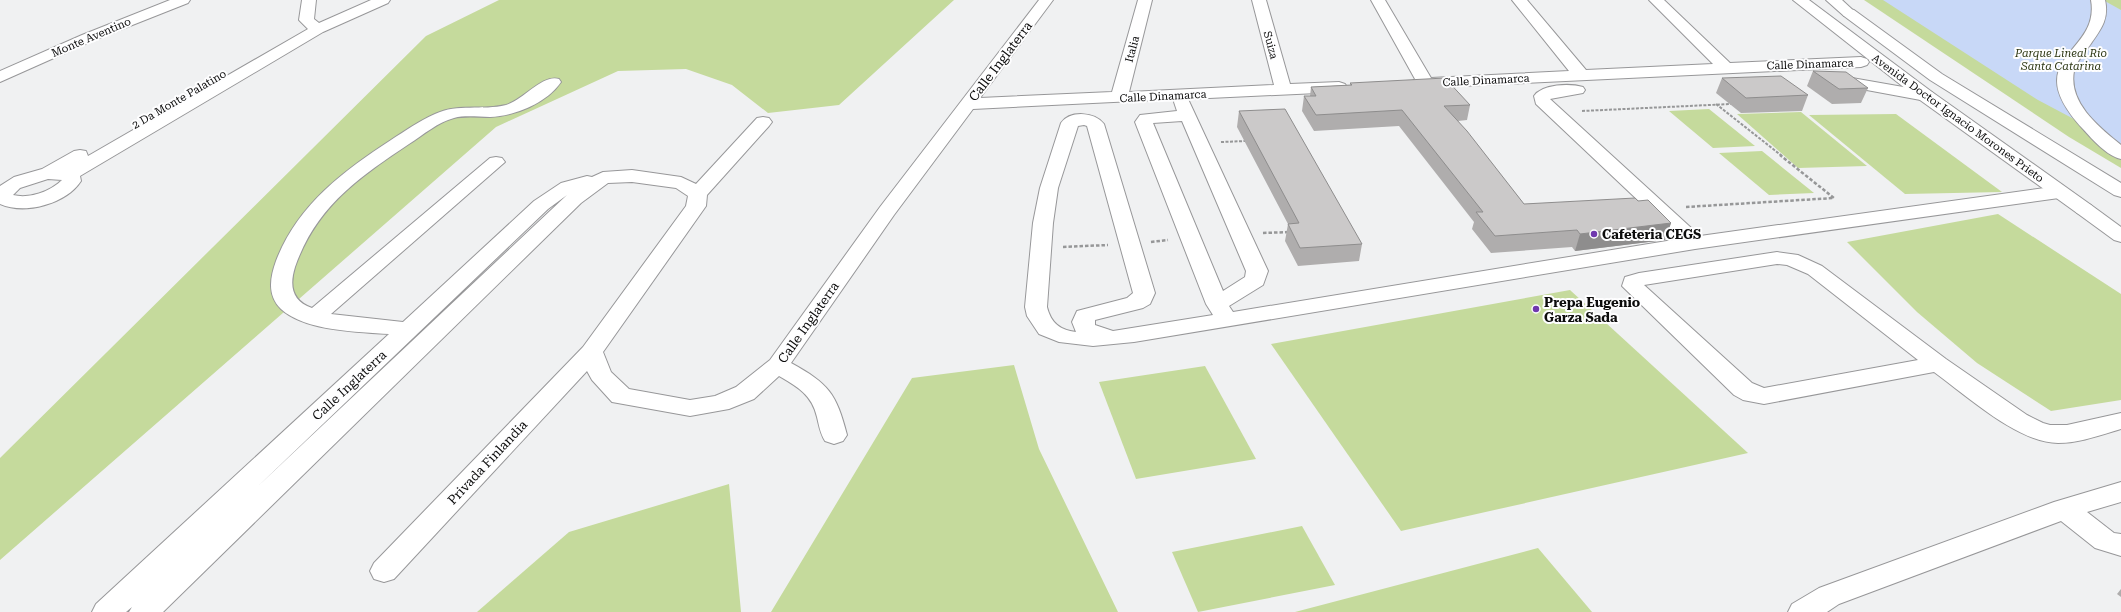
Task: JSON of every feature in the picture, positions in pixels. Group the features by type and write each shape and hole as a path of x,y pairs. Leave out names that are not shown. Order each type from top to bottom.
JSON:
{"main road":[{"name":"Monte Aventino","path":"0,77 87,38 183,0"},
{"path":"309,0 306,18 313,26"},
{"path":"313,26 363,0"},
{"path":"313,26 383,0"},
{"name":"Calle Inglaterra","path":"591,352 600,375 621,396 690,408 720,404 745,393 778,365 887,211 1046,0"},
{"name":"Italia","path":"1119,98 1145,0"},
{"name":"Suiza","path":"1259,0 1283,90"},
{"path":"1378,0 1426,83"},
{"path":"1519,0 1582,76"},
{"path":"1656,0 1726,68"},
{"name":"Avenida Doctor Ignacio Morones Prieto","path":"1800,0 1926,96 2084,210 2121,229"},
{"path":"1832,0 1936,77 2121,191"},
{"path":"2098,0 2100,9 2098,24 2066,70 2066,89 2075,110 2099,136 2121,154"},
{"path":"1849,13 1893,36 1973,89 2121,177"},
{"name":"2 Da Monte Palatino","path":"7,206 2,195 12,186 48,173 246,61 313,26"},
{"name":"2 Da Monte Palatino","path":"69,175 313,26"},
{"name":"Calle Dinamarca","path":"1402,84 1861,62"},
{"path":"1695,243 1542,100 1542,96 1546,93 1646,86 1817,79 1837,80 1926,96"},
{"path":"410,329 342,323 315,318 289,305 281,291 282,273 294,243 310,216 329,196 392,148 439,118 463,110 498,111 518,108 553,82"},
{"name":"Calle Dinamarca","path":"967,104 1179,96 1354,87"},
{"path":"1179,96 1257,271 1255,280 1222,312"},
{"path":"1188,115 1152,117 1146,118 1144,122 1222,312"},
{"path":"1109,338 1086,328 1083,322 1084,316 1135,303 1142,299 1144,293 1096,124 1092,121 1083,119 1070,123 1049,188 1043,223 1036,307 1038,318 1047,329 1060,336 1078,340 1109,338 1222,312 1903,213 2059,192"},
{"path":"591,352 696,206 698,194 763,122"},
{"path":"315,318 496,162"},
{"path":"7,206 43,198 62,190 72,182 72,178 69,175 48,173"},
{"name":"Calle Inglaterra","path":"107,612 554,194 574,184 603,178 632,176 681,183 698,194"},
{"name":"Calle Inglaterra","path":"144,612 563,208 603,178"},
{"path":"2084,210 2121,236"},
{"path":"1938,364 1764,396 1752,394 1743,389 1671,322 1633,286 1633,282 1639,279 1777,258 1791,259 1815,270 1938,364 2018,421 2050,434 2064,434 2121,421"},
{"name":"Privada Finlandia","path":"384,571 591,352"},
{"path":"778,365 816,390 823,397 828,408 834,435"},
{"path":"1803,612 1829,596 2064,509 2121,492"},
{"path":"2064,509 2105,541 2121,545"}],"path":[{"path":"1659,209 1834,198 1716,104"},
{"path":"1556,113 1731,104"}],"green space":[{"path":"499,0 954,0 839,105 768,113 732,85 686,69 618,71 496,127 0,560 0,458 426,36"},
{"name":"Parque Lineal Río Santa Catarina","path":"1864,0 2121,0 2121,168 2069,137"},
{"path":"1709,109 1755,146 1713,148 1669,111"},
{"path":"1801,112 1867,166 1798,168 1737,114"},
{"path":"1896,114 2002,192 1905,194 1809,115"},
{"path":"1762,151 1814,193 1769,195 1719,153"},
{"path":"1998,214 2121,294 2121,400 2051,411 1977,363 1917,312 1847,242"},
{"path":"1570,290 1748,453 1401,531 1271,344"},
{"path":"1014,365 1039,449 1118,612 771,612 912,378"},
{"path":"1205,366 1256,459 1136,479 1099,382"},
{"path":"729,484 741,612 477,612 569,532"},
{"path":"1302,526 1335,585 1198,612 1172,552"},
{"path":"1538,548 1592,612 1295,612"}],"water":[{"name":"Parque Lineal Río Santa Catarina","path":"1883,0 2103,0 2121,10 2121,144 2038,100"}],"building":[{"path":"1813,71 1846,72 1868,88 1839,89"},
{"path":"1781,76 1808,95 1746,98 1722,78"},
{"path":"1445,78 1470,105 1444,106 1467,131 1524,204 1635,198 1638,201 1648,200 1671,223 1580,234 1577,230 1495,236 1476,212 1483,212 1402,110 1316,115 1304,96 1316,96 1311,87 1352,85 1350,83"},
{"path":"1285,109 1362,244 1300,248 1288,224 1299,223 1239,111"}],"place":[{"name":"Cafeteria CEGS","path":"1594,234"},
{"name":"Prepa Eugenio Garza Sada","path":"1536,309"}]}
